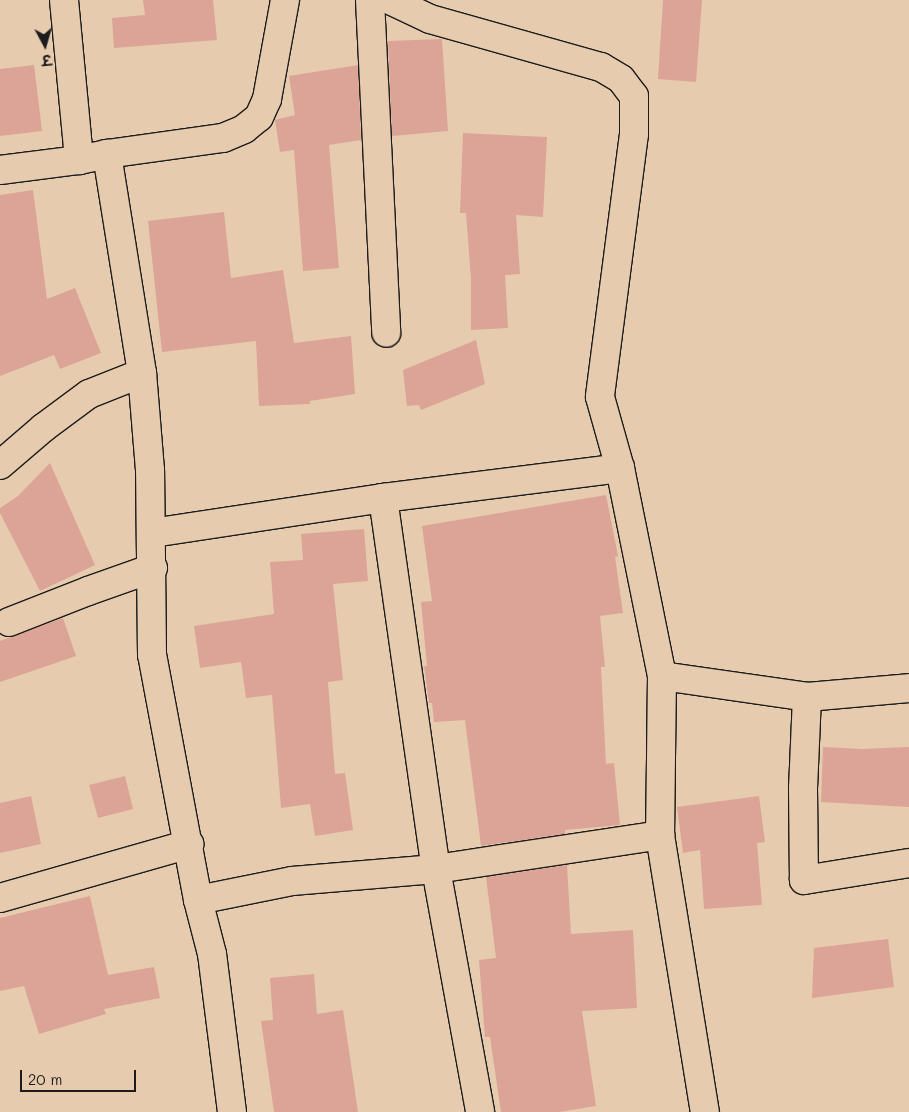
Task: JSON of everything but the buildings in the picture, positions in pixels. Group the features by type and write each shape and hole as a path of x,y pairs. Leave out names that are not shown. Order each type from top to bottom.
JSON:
{"street":[{"path":"64,0 79,160"},
{"path":"0,170 223,138 244,129 259,117 267,99 285,0"},
{"path":"370,0 386,333"},
{"path":"390,0 430,19 601,67 621,79 634,96 634,134 600,397 620,468 662,676 660,835 705,1112"},
{"path":"107,154 142,373 150,470 153,568 152,655 198,900 212,954 232,1112"},
{"path":"0,465 43,428 89,394 142,373"},
{"path":"152,534 383,498 620,468"},
{"path":"383,498 436,870 480,1112"},
{"path":"9,622 153,568"},
{"path":"662,676 806,697 909,688"},
{"path":"806,697 803,788 804,880 909,864"},
{"path":"198,900 292,881 436,870 660,835"},
{"path":"0,898 188,844"}]}
